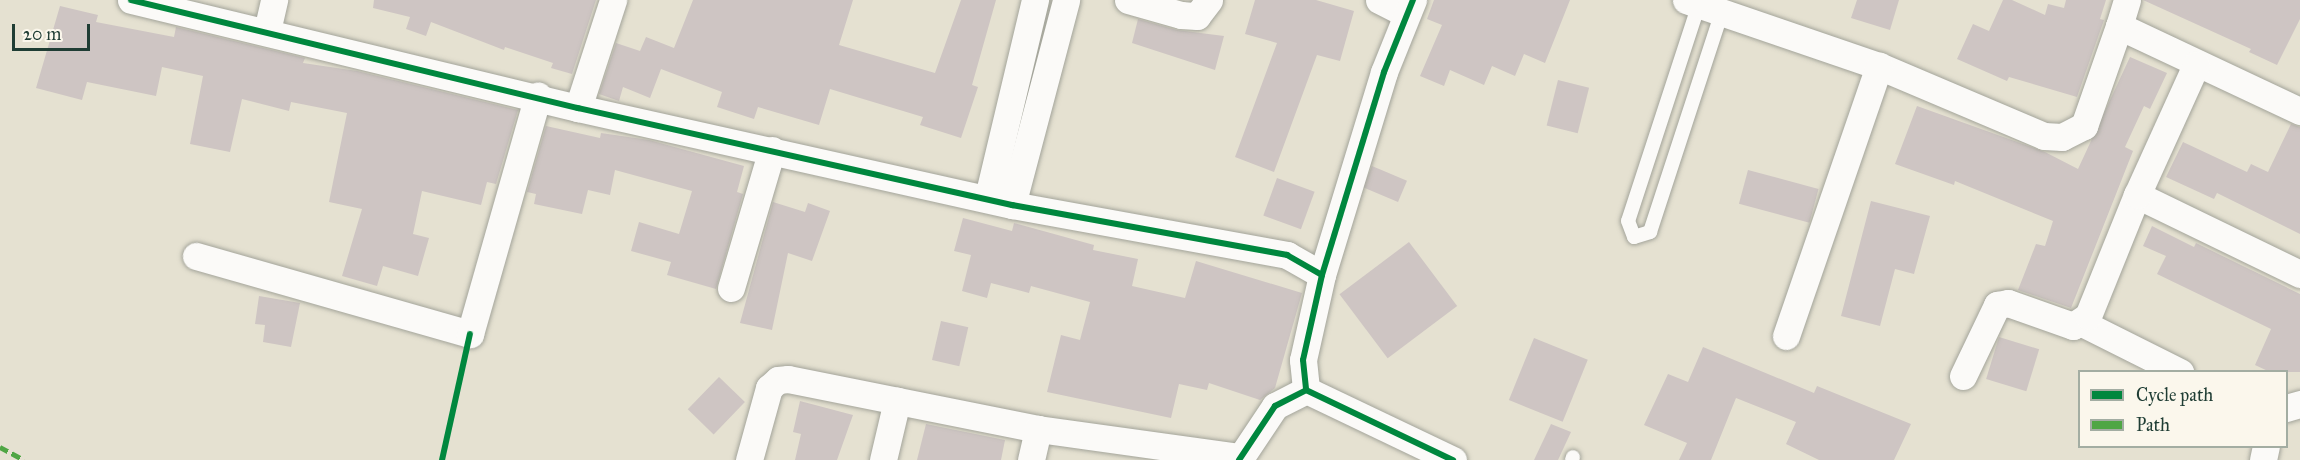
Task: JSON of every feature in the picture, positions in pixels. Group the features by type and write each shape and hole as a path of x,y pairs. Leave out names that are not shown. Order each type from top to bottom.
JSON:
{"street":[{"path":"267,31 274,0"},
{"path":"578,108 613,0"},
{"path":"1128,0 1181,15 1197,16 1209,0"},
{"path":"1306,390 1303,360 1322,275 1381,83 1410,7 1379,0"},
{"path":"1702,6 1879,66 2044,136 2062,137 2084,126 2127,0"},
{"path":"142,1 538,96 578,108 1000,201 1287,255 1322,275"},
{"path":"1033,10 1063,13 1000,201 1033,10"},
{"path":"2119,26 2196,65 2300,111"},
{"path":"2082,323 2196,65"},
{"path":"1786,336 1879,66"},
{"path":"195,256 470,334 538,96"},
{"path":"731,288 772,150"},
{"path":"2137,195 2300,274"},
{"path":"1963,376 1997,305 2008,303 2073,326 2082,323 2176,370"},
{"path":"749,460 769,388 778,380 1038,429 1239,459 1275,406 1306,390"},
{"path":"1306,390 1453,460"},
{"path":"883,460 897,401"},
{"path":"1031,460 1038,429"}],"lane":[{"path":"1702,6 1650,232 1634,237 1628,221 1702,6"}],"building":[{"path":"374,0 596,0 572,74 551,68 553,63 505,47 504,50 431,22 426,36 406,29 410,17 373,8"},
{"path":"693,0 853,0 839,45 935,73 961,0 996,0 972,85 978,87 961,138 920,125 923,117 830,89 819,125 758,107 754,119 717,107 722,92 661,69 650,98 623,87 619,101 599,94 616,43 640,51 646,37 674,48"},
{"path":"1255,0 1316,0 1354,11 1340,61 1317,55 1274,172 1235,157 1277,43 1245,34"},
{"path":"1434,0 1570,0 1545,63 1524,54 1515,76 1492,66 1484,85 1450,70 1444,86 1420,76 1442,25 1427,19"},
{"path":"1857,0 1899,0 1890,30 1851,18"},
{"path":"2003,0 2012,0 2045,15 2048,4 2064,8 2066,0 2106,0 2100,19 2104,20 2077,97 2009,77 2007,81 1957,59 1973,24 1989,31"},
{"path":"2143,0 2300,0 2300,19 2277,65 2249,52 2251,49"},
{"path":"60,6 98,15 96,22 174,37 176,27 305,58 303,63 357,71 518,110 496,184 487,182 481,205 422,191 413,234 429,238 418,276 383,266 377,286 342,276 362,209 329,202 347,113 291,102 289,111 242,99 230,152 190,144 203,76 162,67 156,96 87,82 82,100 36,88"},
{"path":"1138,19 1177,30 1224,36 1215,70 1132,43"},
{"path":"2130,57 2167,73 2150,109 2144,106 2125,147 2133,151 2071,308 2018,290 2036,244 2045,246 2053,221 1955,181 1954,185 1895,164 1917,106 2045,152 2078,169"},
{"path":"1558,80 1589,88 1578,133 1547,126"},
{"path":"2291,124 2300,127 2300,234 2217,193 2214,199 2166,177 2183,142 2247,172 2251,164 2268,172"},
{"path":"546,126 600,138 601,133 649,140 744,166 737,192 743,194 716,289 667,275 671,262 631,251 639,222 679,234 692,191 615,170 610,195 588,190 582,214 534,204 536,194 527,192"},
{"path":"1372,166 1407,181 1398,202 1363,187"},
{"path":"1748,170 1819,189 1809,223 1739,204"},
{"path":"1277,178 1315,192 1301,229 1263,216"},
{"path":"1871,201 1930,216 1914,274 1895,269 1880,326 1841,316"},
{"path":"773,202 805,212 808,203 830,211 812,261 788,253 772,330 740,323"},
{"path":"963,218 1012,231 1014,223 1094,245 1093,250 1138,259 1132,286 1185,298 1196,261 1302,293 1275,388 1260,400 1209,383 1207,390 1179,384 1171,418 1047,392 1061,335 1080,340 1090,302 1031,286 1029,293 991,283 987,298 962,291 971,255 954,251"},
{"path":"2152,226 2194,247 2196,243 2300,294 2300,372 2266,370 2255,365 2271,329 2157,274 2166,256 2143,246"},
{"path":"1409,242 1457,306 1388,358 1340,294"},
{"path":"259,296 300,303 291,347 263,342 265,325 255,324"},
{"path":"941,321 968,327 959,366 932,360"},
{"path":"1999,337 2039,349 2026,391 1986,379"},
{"path":"1534,338 1588,360 1563,422 1509,400"},
{"path":"1703,347 1814,393 1817,386 1911,424 1894,460 1819,460 1786,444 1796,422 1736,398 1711,460 1679,460 1687,443 1644,425 1668,374 1688,382"},
{"path":"719,377 745,402 714,434 688,409"},
{"path":"800,401 853,415 837,460 795,460 801,434 793,432"},
{"path":"926,424 1005,440 1001,460 917,460"},
{"path":"1551,424 1571,432 1558,460 1534,460"}],"marked path":[{"path":"0,447 24,460"}],"cycle path":[{"path":"131,0 578,108 1012,205 1287,255 1322,275 1303,360 1306,390 1453,460"},
{"path":"1322,275 1384,72 1413,0"},
{"path":"442,460 470,334"},
{"path":"1239,460 1275,406 1306,390"}]}
